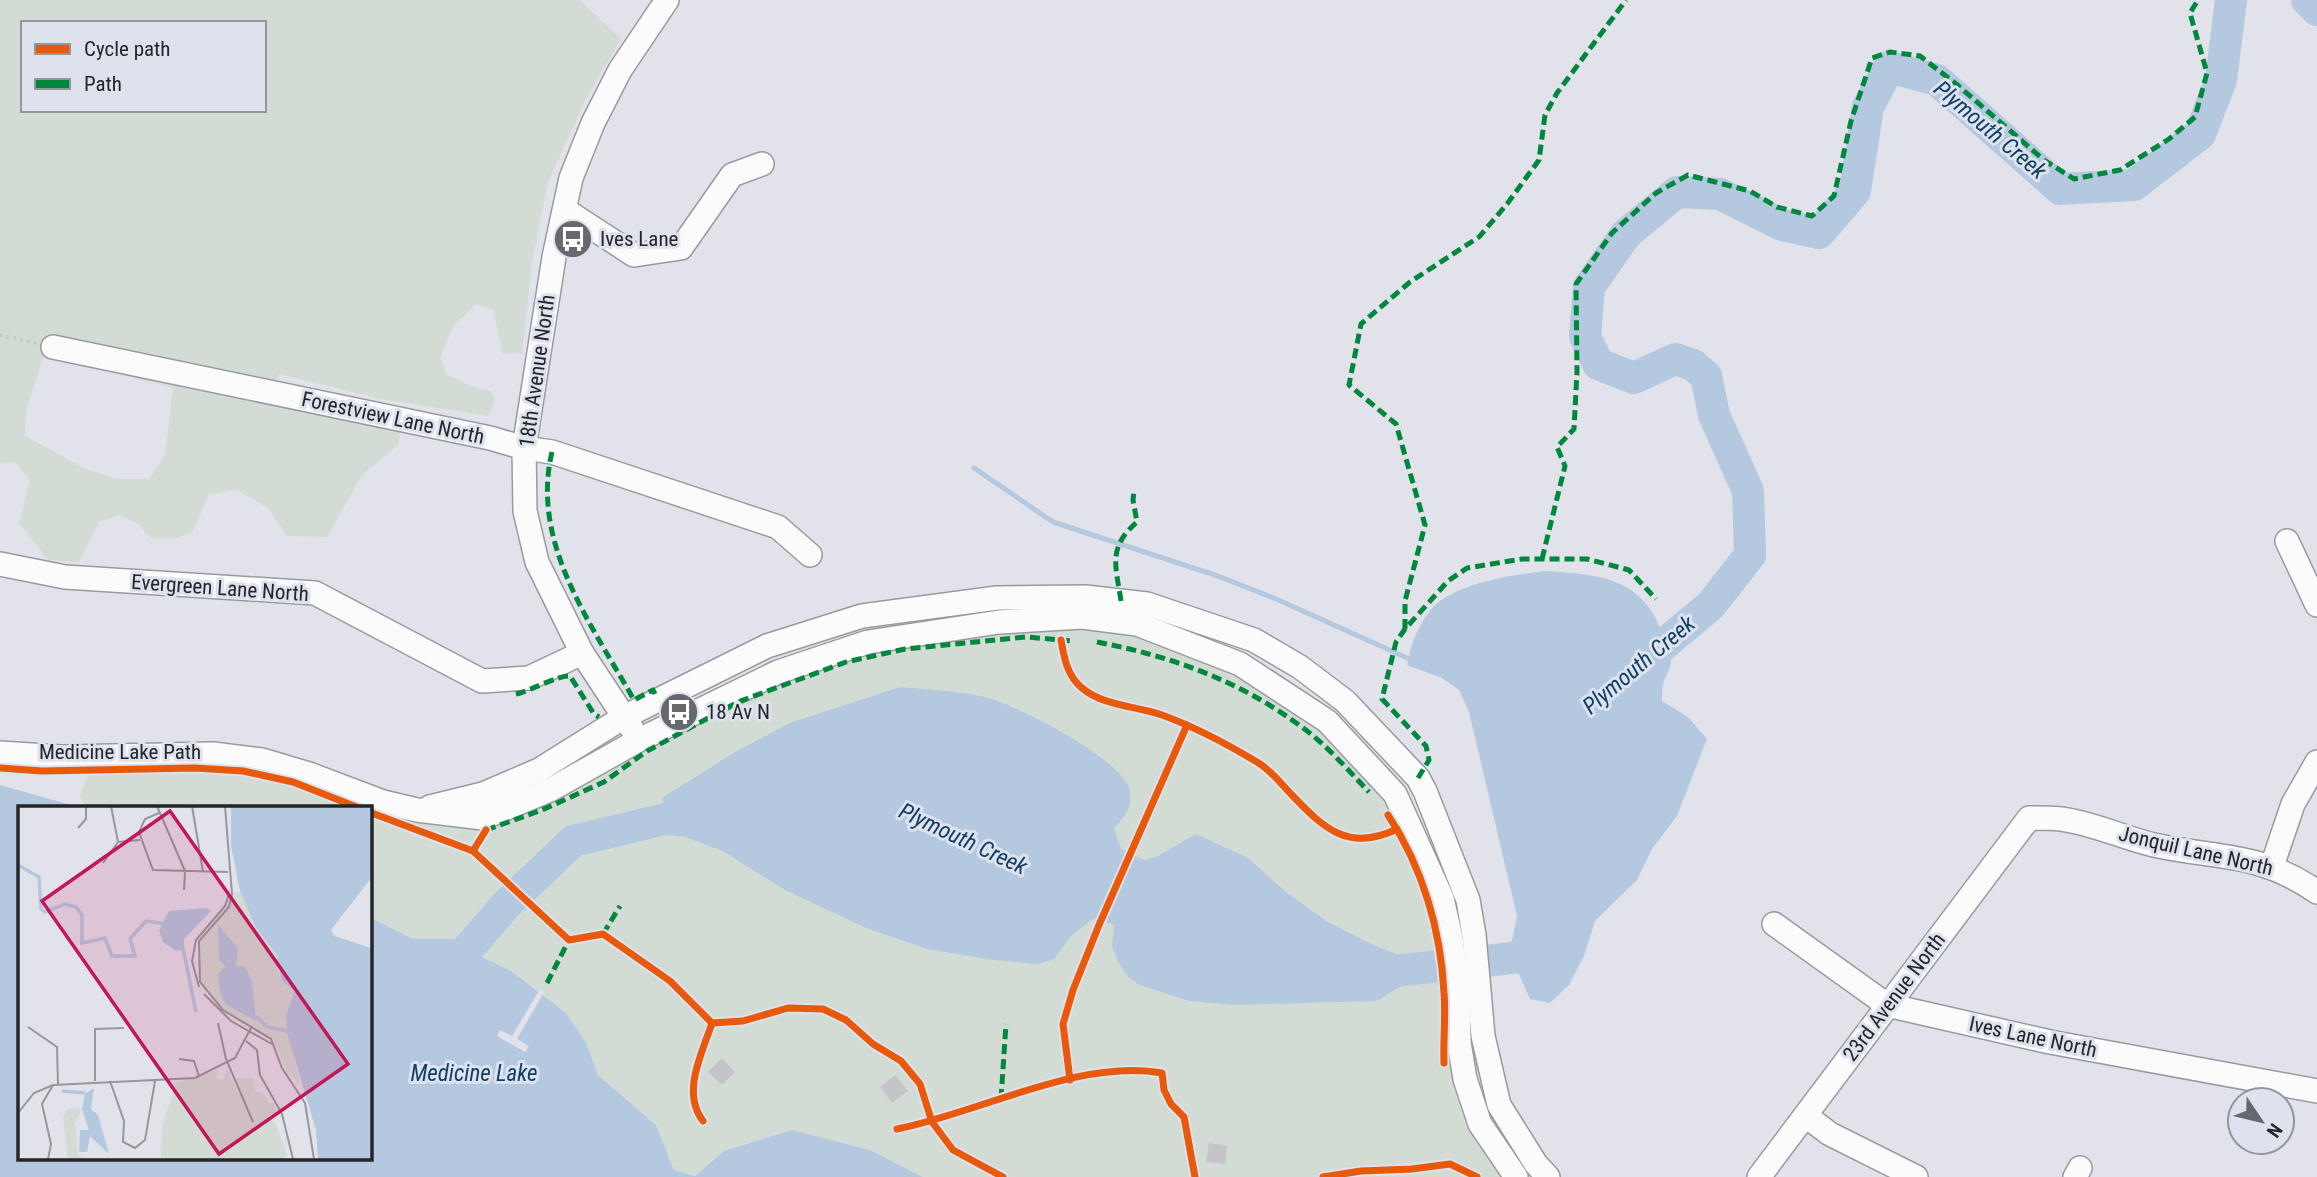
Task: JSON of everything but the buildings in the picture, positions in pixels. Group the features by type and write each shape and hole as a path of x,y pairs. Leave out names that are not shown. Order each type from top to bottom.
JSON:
{"street":[{"name":"18th Avenue North","path":"639,740 582,653 537,562 526,510 524,449 552,268 571,178 593,123 621,70 667,0"},
{"path":"565,210 634,255 681,248 732,175 762,164"},
{"name":"Forestview Lane North","path":"53,346 490,438 524,449 552,452 778,527 810,555"},
{"path":"2287,541 2317,605"},
{"name":"Evergreen Lane North","path":"0,564 65,577 315,593 482,681 529,678 582,653"},
{"path":"417,810 483,794 539,770 624,718 767,646 862,616 997,598 1085,597 1147,604 1254,640 1300,667 1345,701 1418,778 1468,900 1474,934 1469,996 1459,1042 1465,1079 1480,1124 1516,1177"},
{"path":"0,753 62,757 213,754 262,761 309,774 383,802 417,810 483,818 550,790 639,740 778,672 868,642 999,622 1082,617 1137,624 1240,664 1327,721 1395,794 1442,898 1451,938 1483,1036 1499,1105 1536,1164 1548,1177"},
{"path":"2272,866 2293,804 2317,762"},
{"name":"Jonquil Lane North","path":"2029,818 2061,819 2152,844 2244,858 2272,866 2297,878 2317,892"},
{"name":"23rd Avenue North","path":"1759,1177 2029,818"},
{"name":"Ives Lane North","path":"1774,924 1887,1005 2050,1042 2317,1091"},
{"path":"1806,1116 1830,1134 1916,1177"}],"path":[{"path":"0,335 53,346"}],"shaded area":[{"path":"0,0 580,0 621,39 585,101 548,182 532,263 522,353 503,354 493,310 476,304 454,325 440,358 447,375 471,386 491,391 495,402 488,416 381,399 279,374 273,401 400,427 399,444 362,475 327,537 287,536 268,508 237,490 209,494 193,531 177,538 151,538 138,524 119,515 99,522 79,562 48,560 19,523 30,481 15,462 0,463","holes":["44,355 173,388 165,455 149,479 117,479 86,469 25,436 26,410"]},
{"path":"1082,617 1137,624 1327,721 1395,794 1442,898 1465,1079 1516,1177 923,1177 870,1150 724,1151 695,1176 674,1170 656,1125 598,1075 586,1043 511,971 467,950 452,939 413,939 371,918 371,811 417,823 458,828 868,642"},
{"path":"113,765 210,769 249,776 355,806 85,806 80,796 88,775"}],"water":[{"path":"1546,571 1600,577 1630,589 1643,600 1653,614 1670,656 1662,701 1688,717 1707,739 1677,816 1652,849 1637,880 1595,921 1584,956 1569,985 1550,1003 1530,999 1518,972 1511,945 1517,916 1469,712 1459,690 1442,678 1407,665 1418,630 1425,617 1440,601 1484,582"},
{"path":"900,687 985,697 1028,714 1071,738 1110,765 1123,778 1130,791 1127,811 1114,828 1121,849 1144,860 1156,857 1196,834 1248,858 1286,892 1328,922 1406,958 1411,980 1377,1001 1237,1005 1189,1001 1140,985 1128,977 1112,946 1114,925 1094,918 1072,935 1054,959 1038,964 927,949 866,928 783,889 723,851 672,832 662,798 735,752 790,723"},
{"name":"Medicine Lake","path":"0,785 75,806 18,806 18,1160 371,1160 371,918 413,939 452,939 467,950 511,971 566,1013 586,1043 598,1075 656,1125 674,1170 695,1176 724,1151 792,1130 870,1150 923,1177 0,1177"}],"pier":[{"path":"540,989 544,992 517,1039 529,1046 525,1052 497,1036 500,1030 512,1036"}],"waterway":[{"name":"Plymouth Creek","path":"1632,671 1711,605 1750,555 1748,491 1714,415 1706,376 1693,365 1675,359 1634,378 1598,364 1585,336 1589,287 1626,234 1677,192 1720,194 1782,225 1819,233 1855,191 1868,107 1889,67 1937,80 2060,189 2134,185 2200,134 2221,80 2231,0"},
{"name":"Plymouth Creek","path":"2307,0 2317,10"},
{"path":"974,468 1053,522 1215,575 1274,598 1414,661"},
{"name":"Plymouth Creek","path":"371,1016 467,950 505,906 573,841 665,819 699,822 711,820"},
{"name":"Plymouth Creek","path":"1368,974 1547,954 1550,944"}],"marked path":[{"path":"1405,629 1405,601 1425,525 1396,424 1349,385 1361,324 1410,282 1479,237 1507,204 1539,160 1545,115 1557,93 1626,0"},
{"path":"1542,559 1565,466 1557,447 1574,429 1577,372 1576,284 1612,233 1656,193 1688,175 1750,191 1777,207 1812,216 1834,196 1851,121 1872,58 1890,52 1920,56 2044,160 2074,179 2120,170 2169,139 2195,117 2207,73 2190,13 2198,0"},
{"path":"552,452 547,486 550,519 557,551 569,582 634,700 653,690 655,694"},
{"path":"1121,601 1116,567 1117,549 1127,531 1137,522 1134,491"},
{"path":"1418,778 1429,760 1426,746 1382,699 1396,642 1448,581 1467,568 1522,559 1587,559 1629,570 1656,599"},
{"path":"486,830 542,810 604,782 647,751 738,702 846,662 905,649 1026,637 1074,641"},
{"path":"1097,642 1177,663 1252,695 1309,732 1369,792"},
{"path":"516,694 570,676 594,714 599,717"},
{"path":"603,934 620,906"},
{"path":"547,983 569,940"},
{"path":"1001,1099 1006,1024"}],"cycle path":[{"path":"1061,640 1070,672 1077,683 1090,694 1162,715 1199,730 1234,749 1267,769 1316,818 1339,834 1365,838 1380,836 1397,829"},
{"path":"1070,1080 1063,1024 1073,990 1187,725"},
{"name":"Medicine Lake Path","path":"0,768 42,771 195,768 243,771 293,782 354,806"},
{"path":"371,813 473,851"},
{"path":"1388,815 1411,856 1434,923 1444,993 1444,1063"},
{"path":"486,830 473,851 569,940 603,934 670,981 712,1023 743,1021 788,1008 823,1009 846,1020 873,1044 901,1061 920,1084 932,1122 953,1150 1003,1177"},
{"path":"703,1121 697,1110 694,1085 699,1060 712,1023"},
{"path":"897,1129 1064,1080 1130,1070 1162,1073 1164,1090 1171,1104 1184,1117 1195,1177"},
{"path":"1323,1177 1450,1164 1477,1177"}],"place":[{"name":"Ives Lane","path":"573,239"},
{"name":"18 Av N","path":"679,712"}]}
